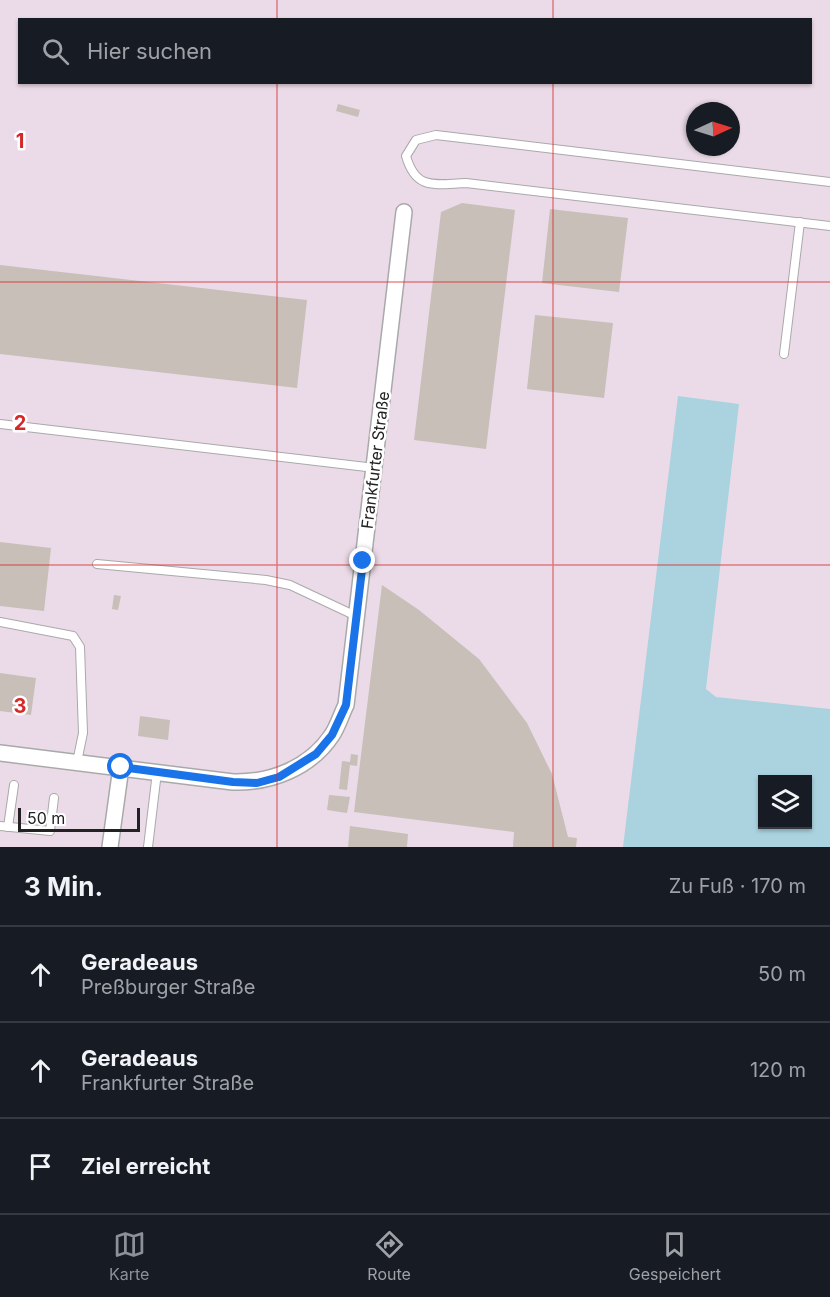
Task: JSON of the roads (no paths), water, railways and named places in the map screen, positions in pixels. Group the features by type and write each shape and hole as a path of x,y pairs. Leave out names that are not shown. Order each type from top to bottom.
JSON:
{"street":[{"name":"Frankfurter Straße","path":"0,753 257,783 279,777 316,754 332,735 346,705 405,212"},
{"path":"110,847 121,767"}],"lane":[{"path":"830,182 436,135 416,140 406,156 411,173 428,184 466,183 830,226"},
{"path":"784,354 800,222"},
{"path":"0,424 375,468"},
{"path":"97,564 266,580 290,585 356,616"},
{"path":"0,622 73,636 80,647 83,733 76,762"},
{"path":"148,847 157,772"},
{"path":"14,785 4,826 50,831 54,798"}],"water":[{"path":"678,396 739,404 706,689 716,697 830,709 830,847 623,847"}]}
